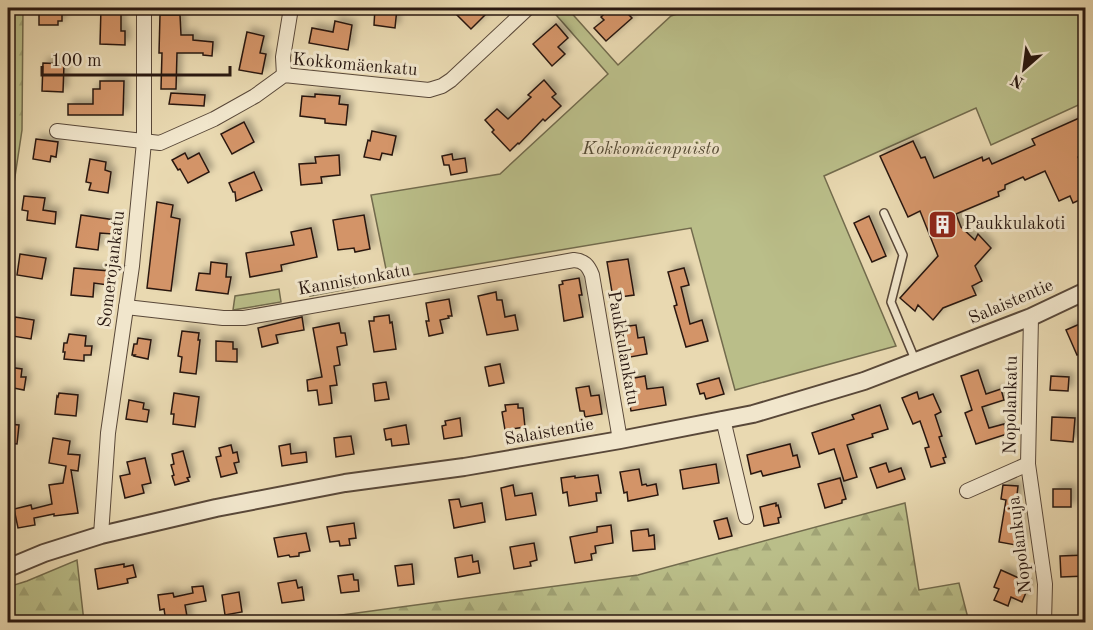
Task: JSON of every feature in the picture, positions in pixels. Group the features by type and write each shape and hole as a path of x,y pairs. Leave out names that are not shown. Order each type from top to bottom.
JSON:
{"street":[{"name":"Somerojankatu","path":"101,535 108,433 126,307 144,142 144,8"},
{"path":"284,75 283,57 291,8"},
{"name":"Kokkomäenkatu","path":"57,131 160,143 214,119 255,96 284,75 429,90 451,80 528,8"},
{"name":"Kannistonkatu","path":"126,307 223,318 244,318 574,260 586,263"},
{"name":"Paukkulankatu","path":"586,263 592,274 620,440"},
{"name":"Salaistentie","path":"8,568 44,553 101,535 216,508 345,483 464,467 620,440 753,414 864,381 916,362 1031,316 1086,291"},
{"name":"Nopolankatu","path":"967,491 1028,464 1031,316"},
{"path":"723,419 746,517"},
{"name":"Nopolankuja","path":"1028,464 1045,584 1044,622"}],"lane":[{"path":"884,213 903,255 891,302 916,362"}],"green space":[{"path":"8,8 23,8 22,130 8,223"},
{"name":"Kokkomäenpuisto","path":"550,8 567,8 618,65 671,16 695,8 1085,8 1085,102 991,145 976,108 824,176 896,346 735,390 691,228 388,279 371,195 500,174 608,74"},
{"path":"356,275 358,287 310,296 308,284"},
{"path":"279,289 281,302 233,310 235,296"},
{"path":"905,503 919,590 959,583 969,622 290,622 638,575"},
{"path":"77,560 84,622 8,622 8,587"}],"building":[{"path":"39,8 56,8 56,11 62,11 62,21 58,21 58,25 39,25"},
{"path":"101,8 121,8 121,31 125,31 125,45 100,44"},
{"path":"375,8 397,8 395,28 374,25"},
{"path":"461,8 492,8 471,29 455,13"},
{"path":"611,8 622,8 632,18 606,41 594,28 604,20 601,17"},
{"path":"160,15 180,15 181,35 193,35 193,40 213,42 212,56 203,55 203,53 177,53 176,89 161,89"},
{"path":"335,21 352,25 348,50 309,43 312,28 333,32"},
{"path":"556,24 568,38 558,47 565,54 552,66 533,44"},
{"path":"247,32 264,36 260,53 266,54 262,74 239,70"},
{"path":"43,63 64,64 63,92 42,91"},
{"path":"544,80 556,94 552,97 561,106 545,121 543,119 510,151 492,132 494,130 485,120 497,109 508,119 531,97 528,95"},
{"path":"100,81 124,81 123,115 68,115 68,104 93,104 93,89 100,89"},
{"path":"171,93 205,95 204,106 169,104"},
{"path":"315,94 340,96 339,104 348,105 346,125 325,123 325,119 300,116 302,96 315,97"},
{"name":"Paukkulakoti","path":"1086,115 1086,153 1078,157 1086,174 1086,197 1073,203 1070,196 1059,201 1045,171 1025,180 1023,177 1005,185 1005,189 998,192 999,196 956,214 961,227 975,240 978,234 991,248 975,266 982,281 972,286 976,295 943,308 933,320 918,305 915,311 900,298 938,256 920,211 908,217 880,156 913,141 921,158 925,157 934,178 982,157 983,161 989,158 992,164 1035,145 1032,139"},
{"path":"244,122 254,142 232,154 221,134"},
{"path":"372,131 396,136 392,155 382,153 380,160 364,157"},
{"path":"36,139 58,142 56,157 51,156 50,162 33,159"},
{"path":"185,153 188,159 199,153 209,172 188,183 172,160"},
{"path":"452,154 453,160 465,158 467,172 451,175 449,165 444,165 442,156"},
{"path":"339,155 340,175 321,177 322,183 301,185 299,164 316,163 315,157"},
{"path":"90,159 106,162 105,170 111,172 108,193 89,190 91,183 86,182"},
{"path":"254,172 262,190 236,201 235,192 229,183"},
{"path":"24,196 45,198 43,210 56,212 55,224 27,220 28,211 22,210"},
{"path":"157,202 173,205 171,217 180,219 171,291 147,288"},
{"path":"81,215 115,220 113,234 100,233 98,250 76,247"},
{"path":"364,215 370,249 355,252 354,248 338,250 333,220"},
{"path":"869,216 886,256 872,262 854,223"},
{"path":"311,228 317,257 281,265 282,271 250,277 246,253 294,245 291,232"},
{"path":"20,254 46,258 42,279 17,275"},
{"path":"628,259 634,295 613,298 607,262"},
{"path":"211,262 227,264 226,277 231,277 228,294 196,290 199,273 210,274"},
{"path":"74,268 110,271 108,285 94,283 93,297 71,295"},
{"path":"684,268 689,285 681,287 690,324 702,320 708,341 686,347 674,306 677,305 668,272"},
{"path":"579,278 583,317 564,321 559,285 563,284 562,281"},
{"path":"496,292 497,300 502,300 505,317 515,315 518,330 487,335 478,296"},
{"path":"449,299 452,316 440,320 443,333 429,336 426,303"},
{"path":"389,315 396,349 374,352 369,321 374,321 374,317"},
{"path":"15,317 34,320 31,339 12,336"},
{"path":"302,317 304,330 276,335 278,343 262,347 258,328"},
{"path":"339,323 341,333 345,333 347,345 337,347 340,365 334,366 337,385 330,386 332,403 319,405 317,390 308,391 307,380 322,377 313,328"},
{"path":"1082,323 1086,332 1086,351 1077,355 1066,330"},
{"path":"636,325 638,338 644,337 647,354 625,358 624,352 620,352 615,328"},
{"path":"182,331 199,333 196,374 180,372 182,357 178,356"},
{"path":"69,334 86,336 85,346 92,346 91,355 84,355 84,361 64,359 64,343 67,343"},
{"path":"138,338 151,340 148,359 132,355"},
{"path":"216,341 233,342 233,349 237,349 237,362 216,361"},
{"path":"500,364 504,383 489,386 485,367"},
{"path":"8,367 22,369 21,377 26,377 24,390 8,387"},
{"path":"978,370 986,394 1001,389 1004,400 982,407 989,428 1004,424 1007,434 976,444 965,413 972,410 961,376"},
{"path":"645,376 647,389 663,387 666,405 631,411 630,405 627,405 626,396 629,395 628,389 631,389 629,379"},
{"path":"1051,376 1069,377 1068,391 1050,390"},
{"path":"719,378 724,394 706,399 704,393 700,394 697,384"},
{"path":"386,382 389,399 375,401 373,384"},
{"path":"589,386 591,396 599,395 602,414 585,417 584,411 580,411 576,388"},
{"path":"917,392 919,399 933,394 941,412 935,415 942,436 939,437 946,457 943,458 945,463 931,467 925,448 929,447 920,421 913,424 902,398"},
{"path":"59,393 78,395 76,416 55,414"},
{"path":"174,393 199,397 195,427 173,424 174,414 171,414"},
{"path":"129,400 144,403 143,409 149,410 147,422 126,419"},
{"path":"518,404 518,408 523,408 525,427 505,430 502,412 506,411 505,405"},
{"path":"880,405 888,429 872,434 873,437 847,445 857,477 844,481 834,449 819,454 812,433 854,419 852,415"},
{"path":"1052,417 1075,418 1073,442 1051,440"},
{"path":"460,418 462,436 444,439 442,426 446,425 445,421"},
{"path":"8,424 19,425 17,444 8,443"},
{"path":"406,425 409,444 392,446 391,439 386,440 384,429"},
{"path":"351,436 354,454 336,457 334,438"},
{"path":"53,438 70,441 68,454 80,455 78,471 71,470 78,513 34,518 35,525 18,528 14,509 31,505 32,509 52,504 49,485 63,483 66,466 49,463"},
{"path":"290,444 291,454 306,452 307,462 282,466 279,446"},
{"path":"790,444 793,456 797,455 800,467 763,476 761,471 751,474 747,455"},
{"path":"231,445 233,453 237,452 239,462 234,463 237,473 221,477 216,457 221,456 219,448"},
{"path":"183,451 190,477 187,478 189,481 175,485 172,476 174,475 171,465 174,464 172,454"},
{"path":"145,458 151,483 142,485 144,493 125,498 120,476 130,474 127,462"},
{"path":"886,463 889,472 901,468 905,479 877,488 870,468"},
{"path":"716,464 719,483 683,489 680,470"},
{"path":"639,469 642,485 656,484 658,495 628,501 620,472"},
{"path":"598,475 601,493 596,493 597,501 569,506 567,492 563,493 561,478"},
{"path":"840,478 846,499 842,500 842,503 825,508 818,484"},
{"path":"513,485 515,496 532,493 536,515 506,520 501,488"},
{"path":"1003,485 1018,486 1015,513 1022,514 1019,532 1024,533 1021,546 999,542 1006,500 1001,499"},
{"path":"1053,489 1071,489 1071,507 1053,507"},
{"path":"459,499 461,507 482,503 485,522 454,528 449,500"},
{"path":"776,503 781,517 778,518 779,523 764,526 760,507"},
{"path":"727,518 732,536 719,539 714,521"},
{"path":"354,523 356,538 349,539 350,545 340,546 339,541 330,542 327,527"},
{"path":"611,525 613,543 595,546 596,553 591,554 592,560 575,563 570,537 597,532 597,527"},
{"path":"648,529 649,536 654,535 655,549 633,551 631,531"},
{"path":"306,533 310,551 299,553 299,556 278,557 274,538"},
{"path":"534,543 537,560 530,562 531,566 514,569 510,547"},
{"path":"472,555 473,562 478,561 480,573 458,577 455,558"},
{"path":"1086,555 1086,576 1061,577 1060,556"},
{"path":"124,564 124,567 133,565 136,577 127,579 128,583 98,589 95,569"},
{"path":"412,564 414,584 398,586 395,566"},
{"path":"1001,570 1030,583 1022,602 1011,597 1008,606 994,600 999,589 994,587"},
{"path":"353,574 354,580 358,580 359,591 341,593 338,576"},
{"path":"296,580 298,588 302,587 304,600 282,603 278,583"},
{"path":"203,586 206,601 185,605 188,622 166,622 164,609 160,610 158,595 173,593 174,597 193,593 192,587"},
{"path":"239,592 242,612 225,615 222,595"}],"place":[{"name":"Paukkulakoti","path":"943,224"}]}
